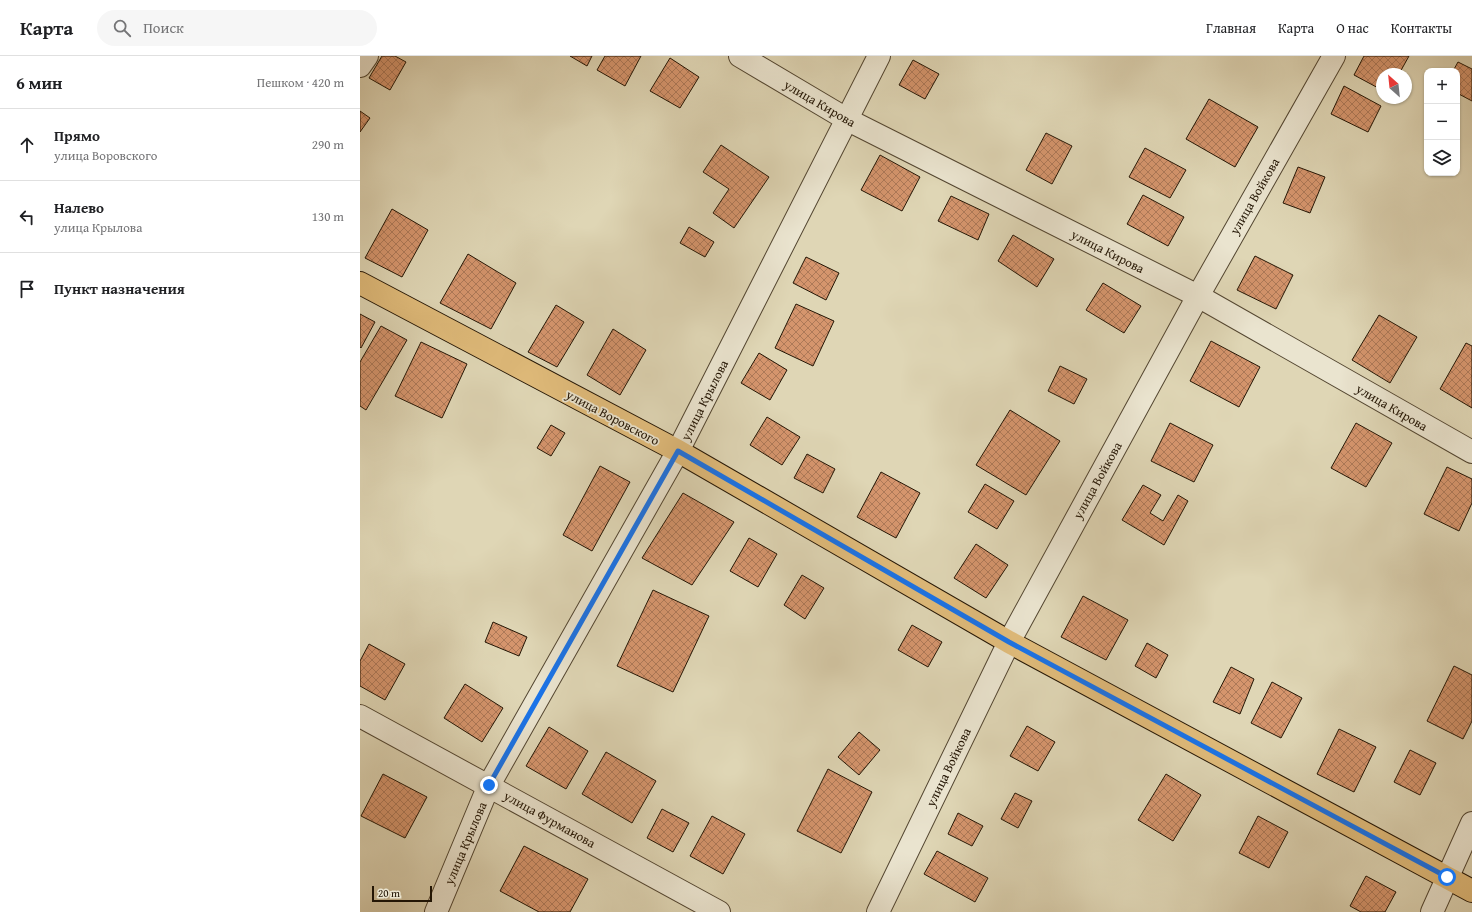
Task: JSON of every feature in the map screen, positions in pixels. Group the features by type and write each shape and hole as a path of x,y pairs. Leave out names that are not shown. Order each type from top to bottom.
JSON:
{"main road":[{"name":"улица Воровского","path":"360,283 678,451 1009,642 1472,891"}],"street":[{"path":"360,66 367,56"},
{"name":"улица Кирова","path":"740,56 848,120 1198,296 1472,452"},
{"name":"улица Крылова","path":"436,912 489,785 678,451 848,120 879,56"},
{"name":"улица Войкова","path":"878,912 1009,642 1198,296 1334,56"},
{"name":"улица Фурманова","path":"360,716 489,785 719,912"},
{"path":"1432,912 1472,823"}],"building":[{"path":"382,56 395,56 406,62 390,90 369,78"},
{"path":"570,56 592,56 587,66"},
{"path":"605,56 641,56 625,86 597,70"},
{"path":"1364,56 1409,56 1402,68 1376,68 1376,87 1354,75"},
{"path":"670,58 699,77 680,108 650,91"},
{"path":"913,60 939,74 925,99 899,85"},
{"path":"1458,62 1472,69 1472,101 1460,95 1460,68 1455,68"},
{"path":"1344,86 1381,106 1368,132 1331,114"},
{"path":"1209,99 1258,127 1235,167 1186,139"},
{"path":"360,111 370,118 360,132"},
{"path":"1046,133 1072,146 1052,184 1026,170"},
{"path":"721,145 769,177 734,228 713,213 729,189 703,172"},
{"path":"1145,148 1186,170 1170,198 1129,177"},
{"path":"880,155 920,177 902,211 861,190"},
{"path":"1298,167 1325,177 1310,213 1283,203"},
{"path":"1143,195 1184,217 1168,246 1127,224"},
{"path":"951,196 989,214 978,240 938,221"},
{"path":"392,209 428,230 402,277 365,258"},
{"path":"689,227 714,242 705,257 680,243"},
{"path":"1013,235 1054,259 1037,287 998,261"},
{"path":"468,254 516,283 491,329 440,303"},
{"path":"1255,256 1293,275 1276,309 1237,290"},
{"path":"806,257 839,273 826,300 793,283"},
{"path":"1103,283 1141,306 1124,333 1086,310"},
{"path":"796,304 834,321 813,366 775,348"},
{"path":"556,305 584,322 557,367 528,352"},
{"path":"360,314 375,322 361,348 360,347"},
{"path":"1379,315 1417,337 1390,383 1352,360"},
{"path":"381,326 407,340 366,410 360,406 360,362"},
{"path":"613,329 646,350 620,395 587,375"},
{"path":"1211,341 1260,367 1239,407 1190,381"},
{"path":"421,342 467,364 442,418 395,396"},
{"path":"1466,343 1472,346 1472,408 1440,389"},
{"path":"759,353 787,370 770,400 741,383"},
{"path":"1060,366 1087,379 1074,404 1048,391"},
{"path":"1010,410 1060,441 1026,495 976,465"},
{"path":"767,417 800,437 782,465 750,445"},
{"path":"1170,423 1213,445 1194,482 1151,461"},
{"path":"1356,423 1392,443 1366,487 1331,468"},
{"path":"551,425 565,433 551,456 537,448"},
{"path":"807,454 835,469 823,493 794,478"},
{"path":"600,466 630,482 592,551 563,535"},
{"path":"1447,467 1472,479 1472,503 1459,531 1424,514"},
{"path":"881,472 920,493 896,538 857,517"},
{"path":"985,484 1014,501 997,529 968,512"},
{"path":"1143,485 1161,495 1150,513 1163,521 1178,495 1188,501 1164,545 1122,520"},
{"path":"683,493 734,522 692,585 642,558"},
{"path":"749,538 777,554 758,587 730,571"},
{"path":"976,544 1008,565 986,598 954,578"},
{"path":"802,575 824,588 805,619 784,605"},
{"path":"653,590 709,616 673,692 617,666"},
{"path":"1083,596 1128,620 1106,660 1061,637"},
{"path":"493,622 527,637 519,656 485,642"},
{"path":"912,625 942,642 928,667 898,650"},
{"path":"1147,643 1168,655 1156,678 1135,666"},
{"path":"369,644 405,664 385,700 360,686 360,661"},
{"path":"1454,666 1472,675 1472,721 1463,739 1427,721"},
{"path":"1231,667 1254,679 1240,714 1213,702"},
{"path":"1272,682 1302,698 1281,738 1251,723"},
{"path":"465,684 503,708 482,742 444,718"},
{"path":"1027,726 1055,742 1038,771 1010,756"},
{"path":"549,727 588,751 566,789 526,766"},
{"path":"1339,729 1376,747 1354,792 1317,774"},
{"path":"859,732 880,750 859,775 838,757"},
{"path":"1410,750 1436,763 1420,795 1394,782"},
{"path":"606,752 656,781 632,823 582,794"},
{"path":"828,769 872,792 841,853 797,831"},
{"path":"383,774 427,797 405,838 361,816"},
{"path":"1166,774 1201,795 1173,841 1138,820"},
{"path":"1015,793 1032,801 1018,828 1001,819"},
{"path":"662,809 689,823 673,852 647,838"},
{"path":"958,813 983,826 972,846 948,834"},
{"path":"712,816 745,834 723,874 690,856"},
{"path":"1258,816 1288,832 1269,868 1239,853"},
{"path":"524,846 588,879 570,912 539,912 500,891"},
{"path":"937,851 988,878 975,902 924,874"},
{"path":"1366,876 1396,892 1385,912 1361,912 1350,906"}],"route":[{"path":"489,785 678,451 1009,642 1447,877"}]}
